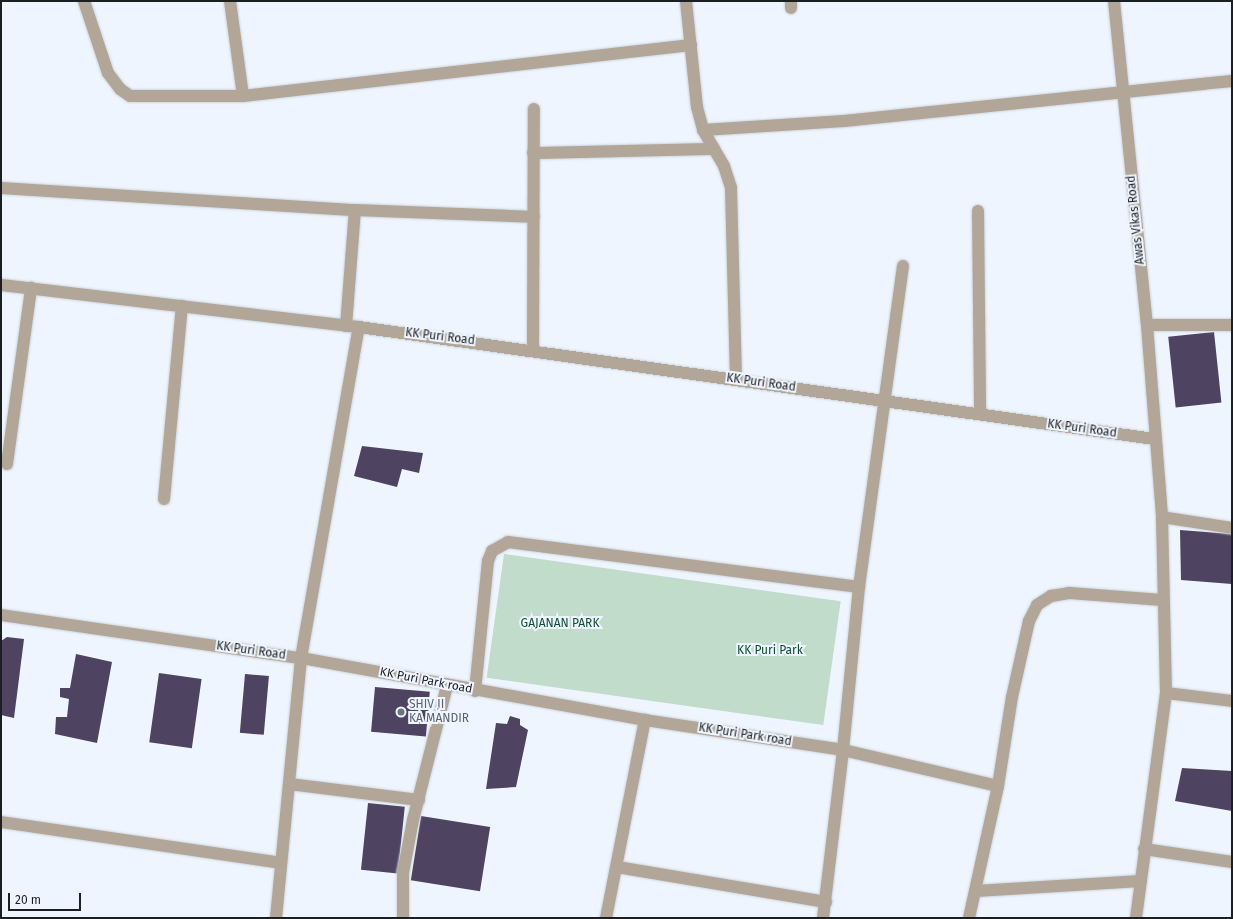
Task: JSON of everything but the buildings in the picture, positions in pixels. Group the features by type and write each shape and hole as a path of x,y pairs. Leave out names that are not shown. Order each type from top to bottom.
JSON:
{"street":[{"path":"84,1 108,73 125,93 155,97 243,96 691,45"},
{"path":"230,1 243,96"},
{"path":"686,1 697,107 703,130 714,149 731,188 736,379"},
{"name":"Awas Vikas Road","path":"1114,1 1122,92 1147,325 1154,439 1162,517 1166,693 1136,918"},
{"path":"703,130 844,121 1232,81"},
{"path":"533,350 534,108"},
{"path":"534,153 714,149"},
{"path":"1,188 355,210 534,217"},
{"path":"346,326 355,210"},
{"path":"978,211 980,414"},
{"path":"824,918 843,750 859,587 886,401 903,266"},
{"path":"1,285 359,327"},
{"path":"7,464 31,288"},
{"path":"164,499 182,306"},
{"path":"1147,325 1232,325"},
{"name":"KK Puri Road","path":"1,615 301,658 359,327 533,350 1154,439"},
{"path":"1162,517 1232,528"},
{"path":"475,690 488,561 492,550 508,542 859,587"},
{"path":"969,918 998,786 1012,697 1029,621 1037,605 1051,596 1068,593 1163,600"},
{"path":"276,918 301,658"},
{"name":"KK Puri Park road","path":"301,658 447,686 645,720 843,750 998,786"},
{"path":"403,918 403,873 418,800 447,686"},
{"path":"1166,693 1232,701"},
{"path":"606,918 645,720"},
{"path":"289,784 418,800"},
{"path":"1,822 281,863"},
{"path":"1144,849 1232,862"},
{"path":"617,867 826,902"},
{"path":"976,891 1141,881"}],"green space":[{"name":"KK Puri Park","path":"504,554 841,601 823,725 487,678"}],"place":[{"name":"SHIV JI KA MANDIR","path":"401,712"}],"park label":[{"name":"GAJANAN PARK","path":"560,624"}]}
